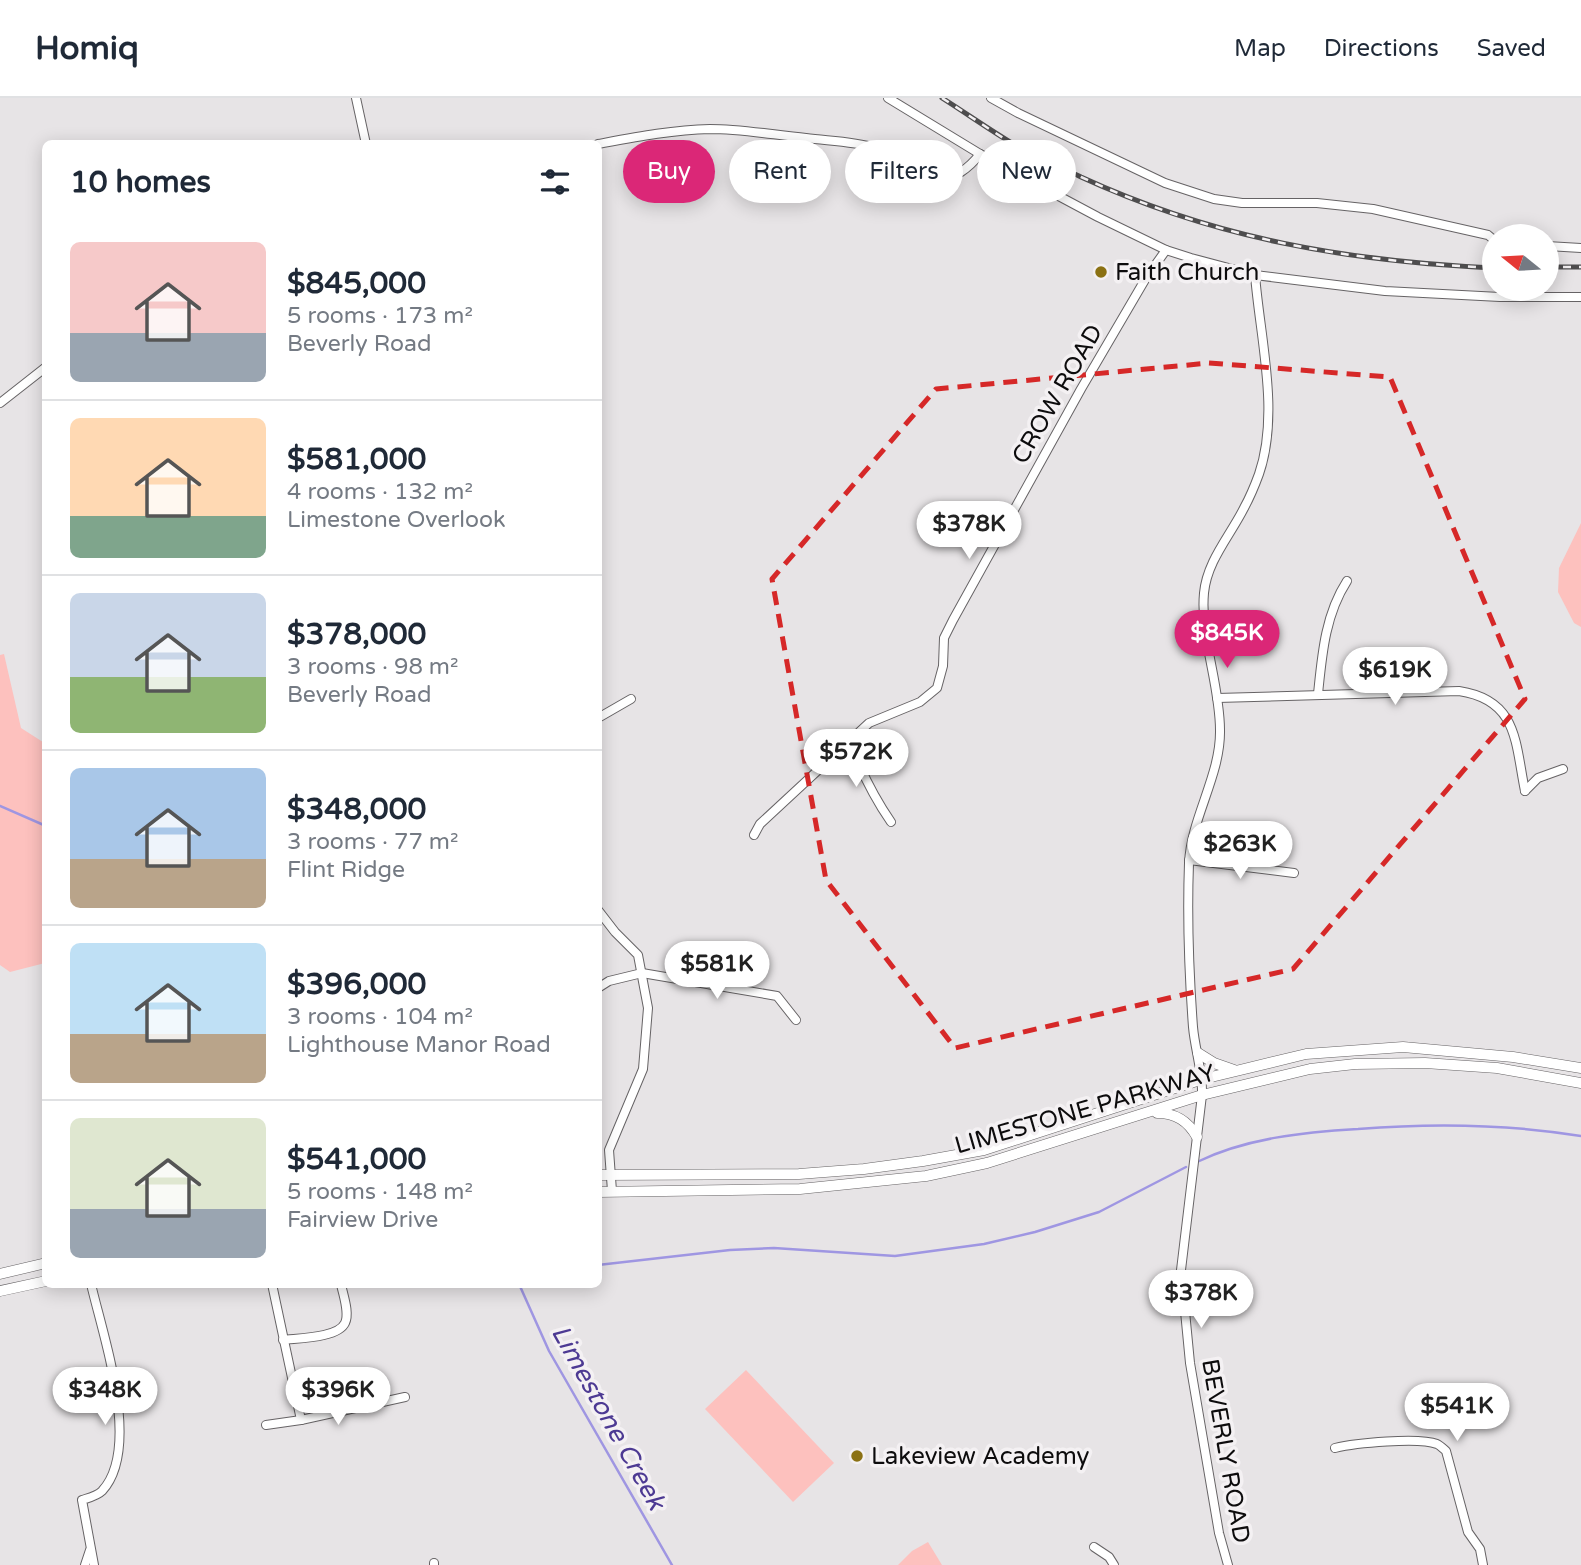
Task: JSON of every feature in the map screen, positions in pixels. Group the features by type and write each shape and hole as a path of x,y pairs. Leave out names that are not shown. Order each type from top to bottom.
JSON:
{"main road":[{"name":"LIMESTONE PARKWAY","path":"604,1175 799,1174 923,1161 984,1150 1202,1079 1306,1054 1403,1048 1513,1056 1581,1068"},
{"path":"1198,1053 1214,1063 1238,1071"},
{"name":"LIMESTONE PARKWAY","path":"602,1192 800,1189 926,1176 987,1163 1202,1095 1310,1069 1355,1064 1424,1063 1497,1068 1581,1083"},
{"path":"1146,1113 1174,1114 1191,1127 1197,1137"},
{"path":"0,1274 42,1264"},
{"path":"0,1291 42,1283"}],"street":[{"path":"356,98 365,140"},
{"path":"888,98 977,151"},
{"path":"991,98 1165,183 1214,199 1242,203 1317,203 1373,209 1482,234"},
{"path":"602,143 676,131 712,129 759,133 877,149 912,173 937,180 954,176 970,166 977,157"},
{"path":"1076,203 1166,250 1255,275 1405,292 1500,297 1581,297"},
{"path":"1559,247 1581,248"},
{"name":"CROW ROAD","path":"754,835 760,824 869,723 920,702 937,688 943,666 944,638 953,620 1081,389 1146,278 1166,250"},
{"name":"BEVERLY ROAD","path":"1228,1565 1219,1533 1190,1363 1181,1270 1202,1095 1202,1079 1193,1030 1189,860 1217,759 1220,728 1204,612 1206,582 1219,551 1253,489 1260,471 1268,432 1267,384 1255,275"},
{"path":"0,403 42,371"},
{"path":"1318,694 1331,610 1347,581"},
{"path":"1217,698 1458,691 1479,694 1503,711 1511,726 1525,791 1538,778 1563,768"},
{"path":"602,716 631,699"},
{"path":"849,740 872,795 891,822"},
{"path":"1189,860 1294,873"},
{"path":"602,915 638,955 649,1008 643,1069 609,1150 604,1175 612,1191"},
{"path":"602,985 609,981 642,973 777,996 796,1020"},
{"path":"92,1288 121,1417 116,1466 101,1493 82,1500 94,1565"},
{"path":"273,1288 301,1420"},
{"path":"283,1340 330,1334 339,1329 346,1322 342,1288"},
{"path":"266,1425 405,1397"},
{"path":"1335,1448 1357,1443 1413,1441 1437,1444 1446,1451 1468,1532 1480,1549 1483,1565"},
{"path":"1094,1547 1109,1557 1114,1565"},
{"path":"85,1565 90,1550"}],"highlighted area":[{"path":"1209,363 1390,377 1525,699 1293,969 955,1048 826,880 772,579 936,389"}],"shaded area":[{"path":"1581,523 1581,627 1574,623 1558,592 1559,568"},
{"path":"4,654 21,728 42,741 42,964 10,972 0,965 0,655"},
{"path":"746,1370 834,1463 793,1502 705,1409"},
{"path":"928,1542 942,1565 898,1565 912,1551"}],"waterway":[{"name":"Limestone Creek","path":"0,806 42,824"},
{"path":"1197,1162 1256,1142 1338,1130 1470,1126 1581,1136"},
{"path":"602,1265 730,1250 774,1248 895,1256 984,1244 1035,1232 1099,1212 1186,1167"},
{"name":"Limestone Creek","path":"521,1288 549,1351 672,1565"}],"railway":[{"path":"942,98 1032,155 1131,198 1182,216 1232,231 1334,252 1386,260 1482,267"},
{"path":"1559,267 1581,267"}],"place":[{"name":"Faith Church","path":"1101,272"},
{"name":"Lakeview Academy","path":"857,1456"}]}
